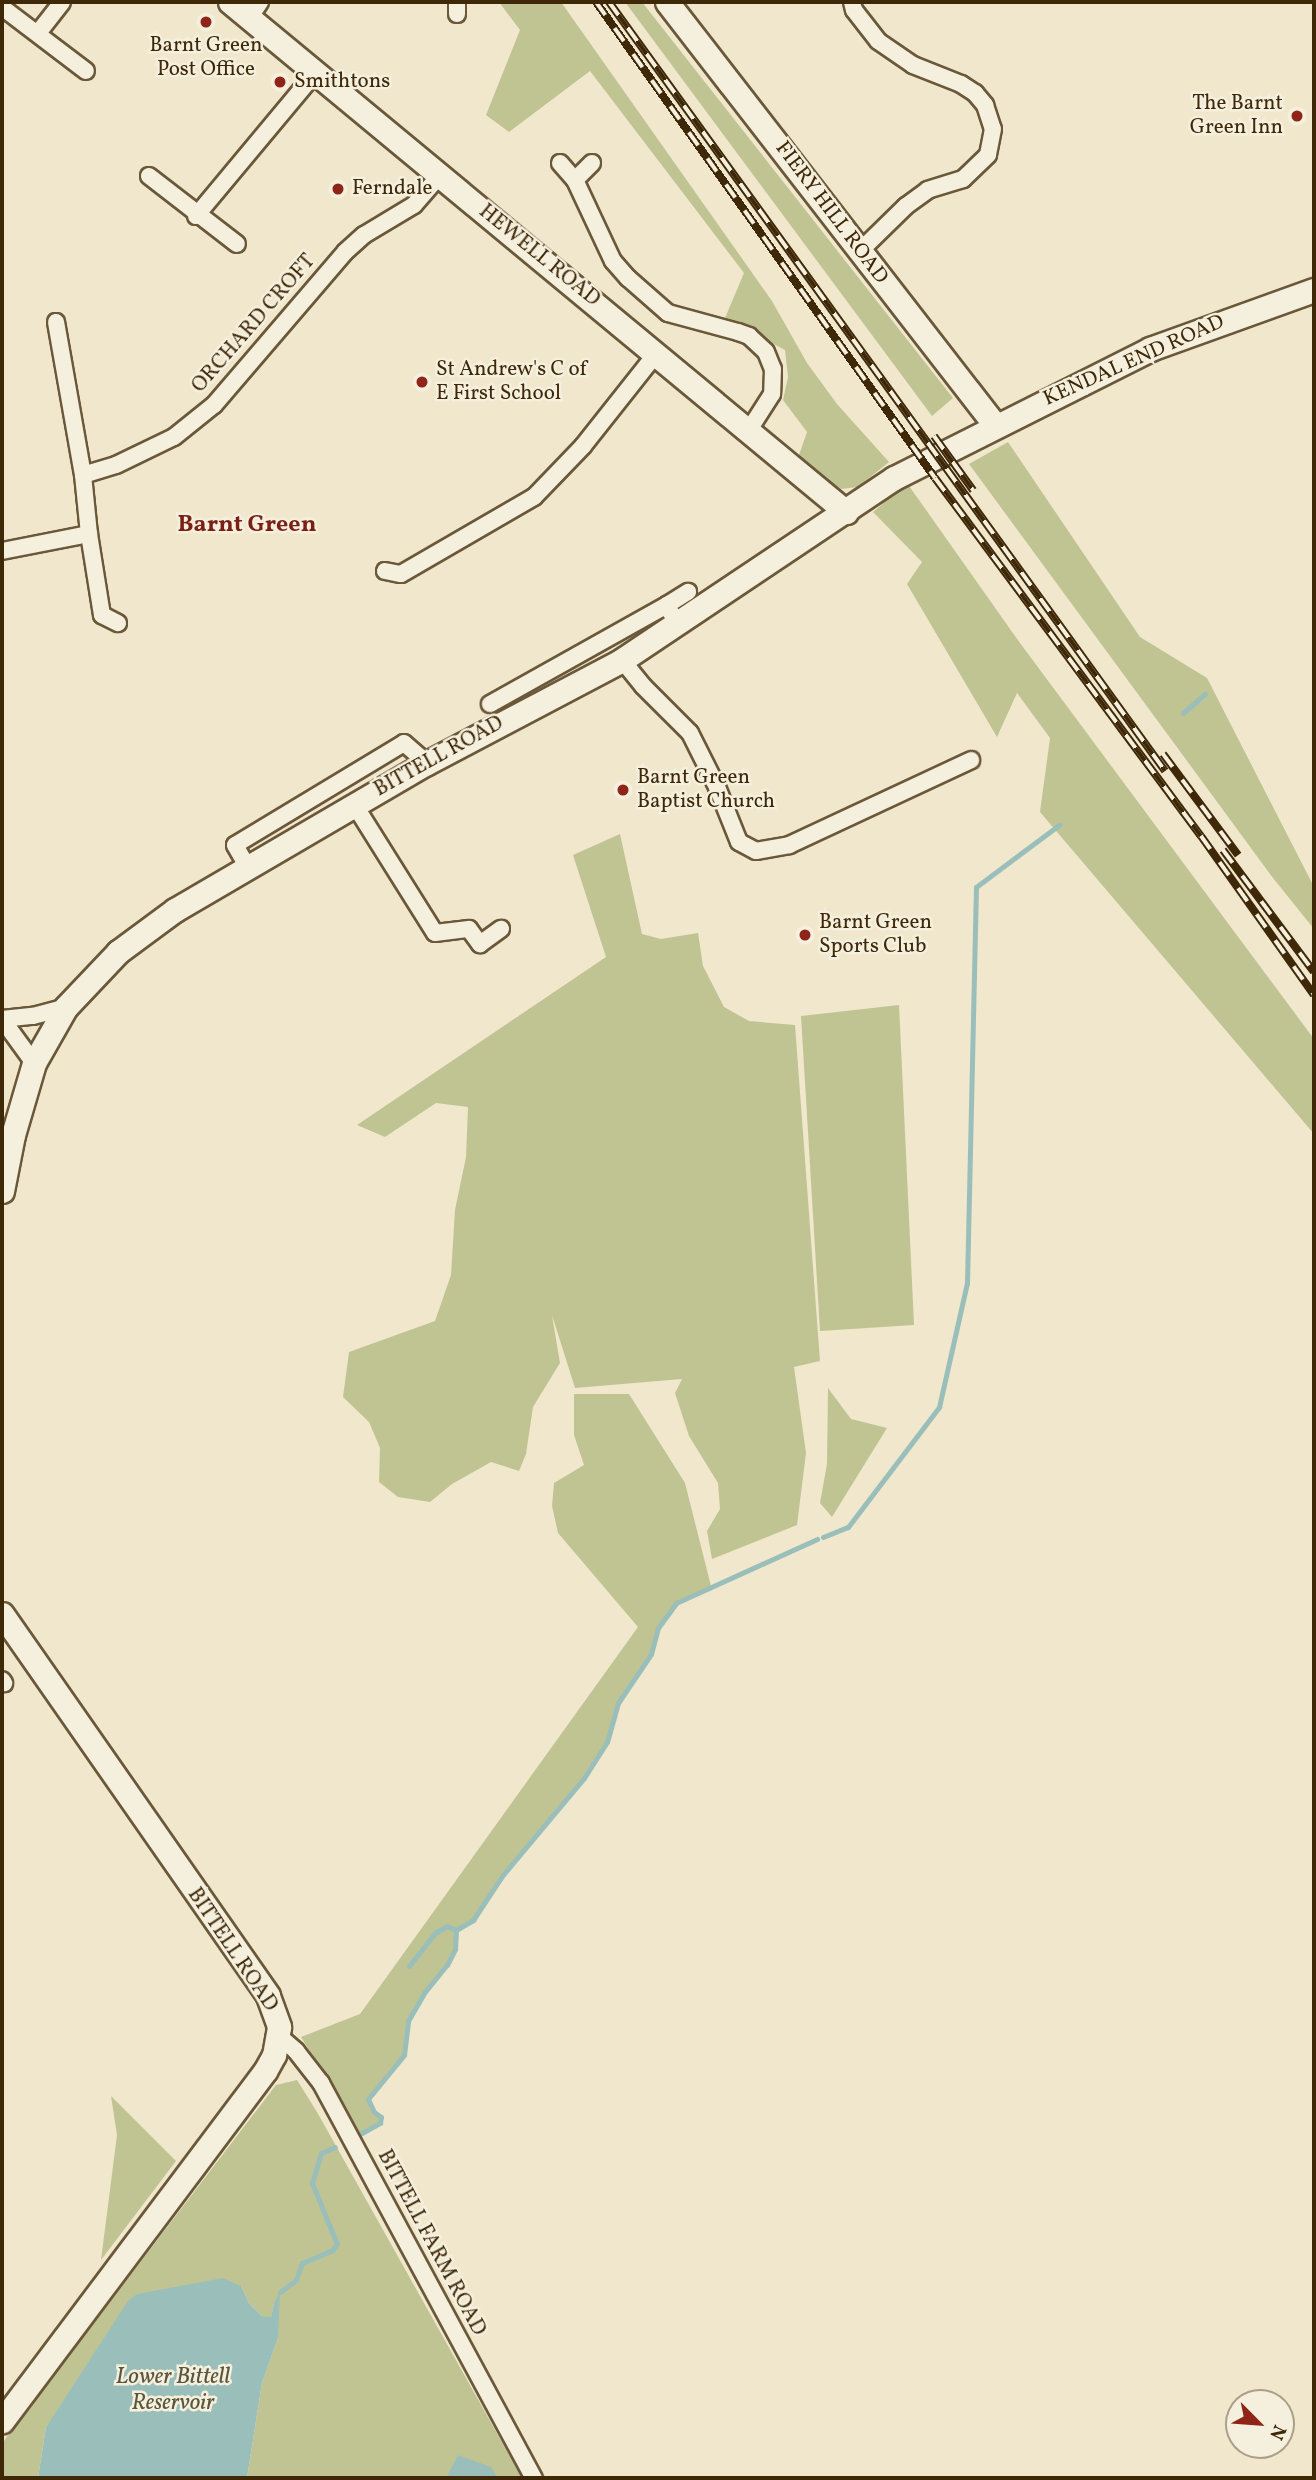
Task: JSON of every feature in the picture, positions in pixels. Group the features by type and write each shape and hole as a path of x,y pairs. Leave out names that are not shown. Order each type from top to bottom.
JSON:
{"main road":[{"name":"HEWELL ROAD","path":"230,2 255,10 317,71 846,512"},
{"name":"FIERY HILL ROAD","path":"667,2 995,425"},
{"name":"KENDAL END ROAD","path":"995,425 1150,349 1314,290"},
{"name":"BITTELL ROAD","path":"2,1191 13,1135 34,1063 66,1007 118,952 175,910 427,763 540,690 622,660 672,615 846,512 894,478 995,425"},
{"name":"BITTELL ROAD","path":"2,1614 268,1996 277,2013 279,2036 265,2071 2,2421"}],"street":[{"path":"38,33 62,2"},
{"path":"852,2 854,10 878,41 913,65 961,84 975,93 985,105 993,129 988,155 963,179 928,190 906,206 860,251"},
{"path":"3,8 86,71"},
{"path":"196,216 317,71"},
{"path":"560,163 575,180 613,261 628,278 668,313 749,336 766,352 773,369 772,394 749,430"},
{"path":"575,180 592,163"},
{"name":"ORCHARD CROFT","path":"83,475 116,465 174,437 214,405 345,251 364,235 414,205 440,175"},
{"path":"149,176 196,216 237,244"},
{"path":"56,322 83,475 102,615 118,623"},
{"path":"385,571 401,574 534,497 583,446 656,354"},
{"path":"2,551 89,534"},
{"path":"490,704 540,690 672,615 688,592"},
{"path":"622,660 643,687 690,733 739,842 756,851 789,845 971,760"},
{"path":"247,866 234,845 404,743 427,763"},
{"path":"354,804 435,933 469,929 480,944 501,929"},
{"path":"2,1019 33,1016 66,1007"},
{"path":"2,1019 34,1063"},
{"name":"BITTELL FARM ROAD","path":"279,2036 296,2051 321,2083 534,2478"}],"green space":[{"path":"499,2 561,2 772,301 807,363 837,404 889,462 858,487 841,489 821,476 799,455 807,432 783,400 788,377 785,350 725,318 744,273 590,71 509,132 486,115 520,30"},
{"path":"625,2 642,2 953,398 932,416"},
{"path":"1008,442 1140,637 1207,678 1314,887 1314,929 1273,878 969,464"},
{"path":"907,483 1020,643 1314,1039 1314,1134 1040,812 1050,738 1017,693 997,737 907,584 922,562 873,512"},
{"path":"620,834 642,934 661,939 698,933 703,966 724,1007 749,1021 795,1025 820,1361 794,1367 806,1453 797,1525 712,1559 707,1531 720,1509 718,1483 689,1436 675,1393 682,1379 575,1388 552,1315 560,1363 533,1407 526,1454 519,1471 491,1462 452,1484 430,1502 398,1497 379,1482 380,1448 369,1422 343,1397 349,1352 435,1321 451,1275 455,1210 466,1157 468,1107 436,1103 385,1137 357,1125 606,957 573,855"},
{"path":"899,1005 914,1325 820,1331 801,1016"},
{"path":"828,1388 851,1419 887,1428 832,1517 820,1503 827,1464"},
{"path":"574,1394 629,1394 685,1483 711,1586 676,1603 658,1628 651,1654 619,1703 607,1742 584,1778 502,1876 473,1920 456,1930 455,1949 447,1965 424,1993 408,2021 404,2055 368,2099 374,2112 381,2117 380,2123 360,2134 301,2037 360,2014 638,1627 558,1533 552,1506 554,1483 584,1465 574,1435"},
{"path":"297,2080 522,2478 247,2478 262,2383 278,2338 274,2303 271,2318 262,2316 249,2303 241,2286 137,2294 46,2427 38,2478 2,2478 2,2444 8,2435 276,2085"},
{"path":"111,2096 176,2161 101,2260 117,2135"}],"water":[{"name":"Lower Bittell Reservoir","path":"223,2278 241,2286 249,2303 262,2316 271,2317 280,2292 278,2338 262,2383 247,2478 38,2478 46,2427 128,2301 137,2294"},
{"path":"458,2455 491,2467 498,2478 446,2478"}],"waterway":[{"path":"1183,713 1205,694"},
{"path":"823,1537 848,1527 939,1407 967,1283 976,887 1059,825"},
{"path":"360,2134 380,2123 381,2117 374,2112 368,2099 404,2055 408,2021 424,1993 447,1965 455,1949 456,1930 473,1920 502,1876 584,1778 607,1742 618,1703 651,1654 658,1628 676,1603 817,1539"},
{"path":"409,1966 435,1933 447,1926 456,1930"},
{"path":"280,2292 296,2280 302,2263 332,2250 337,2244 312,2183 321,2153 335,2147"}],"railway":[{"path":"596,2 935,478 1201,836 1314,995"},
{"path":"609,2 1165,771"},
{"path":"934,436 973,490"},
{"path":"1163,754 1238,855"},
{"path":"1223,850 1314,972"}],"place":[{"name":"Barnt Green Post Office","path":"206,22"},
{"name":"Smithtons","path":"280,82"},
{"name":"The Barnt Green Inn","path":"1297,116"},
{"name":"Ferndale","path":"338,189"},
{"name":"St Andrew's C of E First School","path":"422,382"},
{"name":"Barnt Green Baptist Church","path":"623,790"},
{"name":"Barnt Green Sports Club","path":"805,935"}],"district":[{"name":"Barnt Green","path":"247,526"}]}
